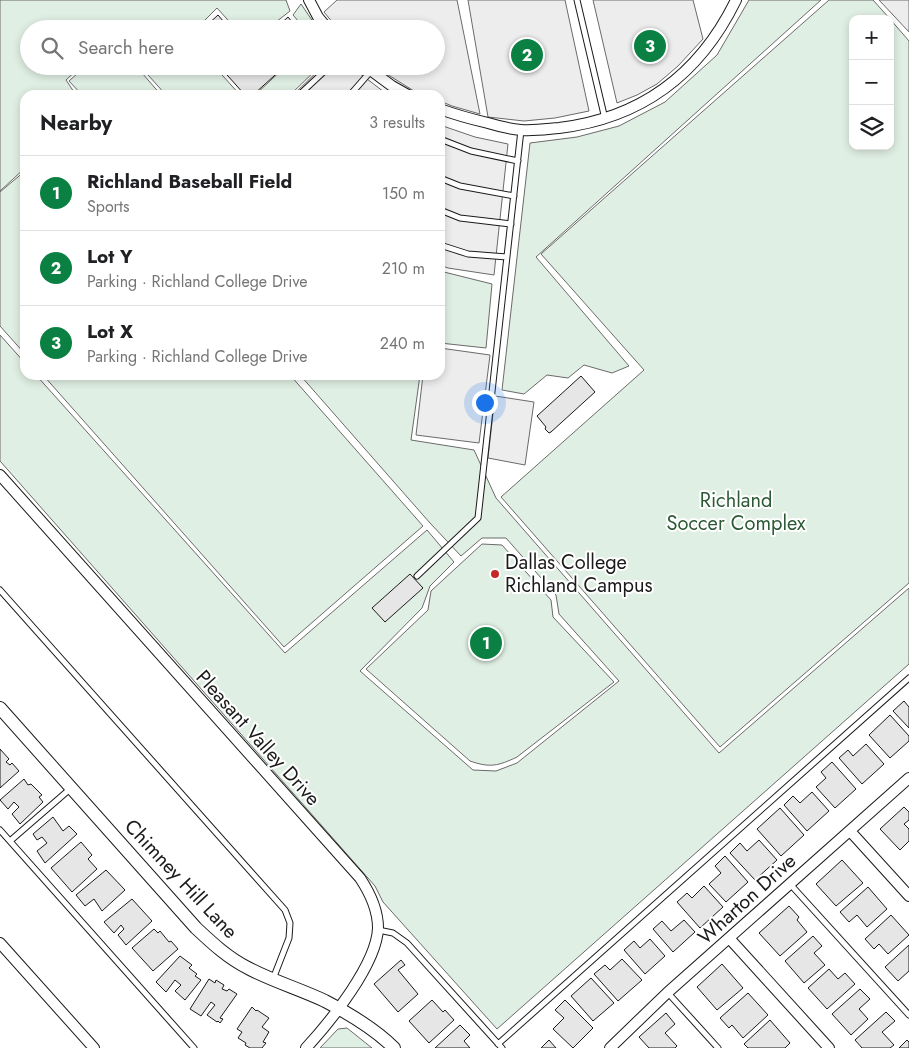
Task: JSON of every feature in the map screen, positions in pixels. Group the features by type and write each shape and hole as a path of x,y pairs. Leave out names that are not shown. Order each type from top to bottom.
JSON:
{"street":[{"path":"309,0 320,20"},
{"path":"445,111 458,116 521,130 578,126 605,119 647,99 682,75 715,38 734,1"},
{"path":"376,75 397,90"},
{"name":"Pleasant Valley Drive","path":"0,475 367,888 377,916 378,930 372,953 364,971 338,1009 306,1048"},
{"name":"Chimney Hill Lane","path":"0,708 202,934 220,951 272,980 324,1001 370,1029 394,1048"},
{"name":"Wharton Drive","path":"611,1047 667,992 909,778"},
{"path":"850,830 909,896"},
{"path":"729,938 829,1048"},
{"path":"0,943 94,1048"}],"lane":[{"path":"577,0 605,119"},
{"path":"304,90 320,75"},
{"path":"353,90 364,75"},
{"path":"417,576 478,518 521,130"},
{"path":"445,142 471,151 518,161"},
{"path":"445,180 460,186 514,196"},
{"path":"445,212 460,218 510,224"},
{"path":"445,247 468,254 507,256"},
{"path":"0,590 285,910 290,922 289,938 272,980"},
{"path":"378,930 393,933 407,943 500,1046 909,678"},
{"path":"10,841 71,788"},
{"path":"0,830 194,1048"},
{"path":"790,884 909,1015"},
{"path":"667,992 718,1048"}],"green space":[{"path":"0,0 286,0 290,11 278,20 228,20 217,8 205,20 20,20 20,75 71,75 66,80 73,90 20,90 20,173 0,191"},
{"path":"749,0 821,0 536,257 629,366 612,373 584,365 568,378 547,375 524,394 502,390 530,143 577,137 619,126 665,102 717,55"},
{"name":"Richland Soccer Complex","path":"829,0 873,0 886,15 849,15 849,150 894,150 894,24 909,41 909,583 720,747 501,497 644,370 541,254"},
{"path":"301,4 312,20 297,20 293,15"},
{"path":"76,75 144,75 157,90 77,90 69,81"},
{"path":"148,75 222,75 236,90 162,90"},
{"path":"276,75 311,75 295,90 260,90"},
{"path":"20,175 20,348 0,326 0,192"},
{"path":"445,272 492,284 486,348 445,344"},
{"path":"0,335 20,357 20,380 40,380 285,653 427,530 454,562 430,586 422,608 360,671 473,770 496,771 517,763 619,681 559,614 556,595 506,538 482,538 461,556 304,380 419,380 411,440 474,450 496,498 719,753 909,588 909,664 497,1029 383,902 375,886 0,461"},
{"path":"47,380 294,380 423,526 284,647"},
{"path":"482,544 502,545 551,600 553,617 614,682 517,757 494,765 483,765 470,761 366,669 428,610 431,591"},
{"path":"347,1028 372,1048 320,1048 338,1029"}],"shaded area":[{"path":"337,0 457,0 480,114 445,103 445,90 412,90 388,75 445,75 445,20 331,20 324,12"},
{"path":"468,0 565,0 589,111 555,118 524,121 488,117"},
{"path":"593,0 693,0 703,39 678,66 657,84 617,103"},
{"path":"879,0 909,0 909,32 894,15"},
{"path":"314,75 362,75 381,90 298,90"},
{"path":"445,127 475,137 508,144 494,275 445,267"},
{"path":"445,349 490,355 479,443 416,435 422,380 445,380"},
{"path":"495,396 534,402 525,465 488,458"}],"building":[{"path":"218,15 222,20 213,20"},
{"path":"227,75 275,75 259,90 241,90"},
{"path":"581,376 595,392 549,433 537,416"},
{"path":"410,574 423,588 385,622 372,608"},
{"path":"904,701 909,707 909,728 893,711"},
{"path":"890,715 909,736 909,741 890,758 869,735"},
{"path":"866,744 884,764 862,784 839,758 848,750 853,756"},
{"path":"0,749 9,759 6,762 10,765 12,763 19,771 0,788"},
{"path":"832,762 856,789 835,808 816,787 826,778 821,772"},
{"path":"24,779 28,785 31,784 42,795 39,797 43,802 20,824 12,814 19,807 14,802 8,809 0,800"},
{"path":"812,792 829,811 807,831 784,805 793,796 800,803"},
{"path":"904,807 909,812 909,820 904,824 909,829 909,841 900,850 880,829"},
{"path":"780,808 804,835 781,856 757,829"},
{"path":"53,817 63,831 69,826 77,834 45,863 37,851 47,843 42,837 37,840 33,834"},
{"path":"759,840 777,860 755,880 730,853 740,843 747,851"},
{"path":"81,842 92,855 88,859 97,869 72,892 51,868"},
{"path":"725,856 748,882 726,902 709,884 721,873 715,866"},
{"path":"842,860 863,883 836,906 816,884"},
{"path":"106,870 125,890 102,911 94,899 85,906 76,895"},
{"path":"704,886 723,907 700,928 677,902 687,893 692,898"},
{"path":"868,887 887,909 867,927 857,915 849,922 840,912"},
{"path":"132,899 152,921 126,945 118,935 124,929 121,925 114,933 104,922"},
{"path":"789,906 799,917 797,920 807,932 780,956 759,933"},
{"path":"891,915 909,935 888,954 879,944 874,949 865,939"},
{"path":"684,920 695,932 673,952 653,929 662,921 671,931"},
{"path":"154,929 158,933 160,931 178,949 153,971 132,948"},
{"path":"813,936 822,946 814,953 825,965 804,983 785,961"},
{"path":"650,939 665,956 645,974 624,950 634,941 640,948"},
{"path":"909,945 909,971 898,981 885,967"},
{"path":"180,956 192,965 189,968 201,980 185,1000 175,991 181,985 175,980 166,992 156,982"},
{"path":"622,959 642,980 618,1001 594,974 605,965 610,970"},
{"path":"401,960 405,965 398,970 418,994 398,1012 374,984"},
{"path":"722,964 743,988 717,1010 697,987"},
{"path":"829,969 838,979 845,973 855,984 827,1009 808,988"},
{"path":"591,978 614,1003 593,1021 571,996"},
{"path":"209,979 215,983 216,980 224,985 222,989 227,991 229,989 237,994 220,1018 223,1019 220,1023 207,1015 215,1005 211,1002 201,1016 190,1009"},
{"path":"860,989 870,999 859,1009 868,1019 851,1035 832,1014"},
{"path":"748,993 768,1015 743,1038 732,1025 729,1028 720,1018"},
{"path":"432,1000 454,1020 429,1043 409,1021"},
{"path":"565,1000 593,1028 573,1048 553,1029 564,1018 555,1010"},
{"path":"252,1007 269,1018 262,1027 269,1032 263,1042 266,1043 262,1048 250,1048 238,1038 242,1032 237,1029"},
{"path":"886,1012 895,1021 882,1032 894,1045 890,1048 862,1048 855,1040"},
{"path":"666,1013 675,1024 665,1033 677,1046 675,1048 649,1048 639,1037"},
{"path":"770,1020 790,1043 785,1048 748,1048 744,1044"},
{"path":"460,1025 470,1035 464,1041 470,1048 435,1048"},
{"path":"549,1040 556,1048 541,1048"},
{"path":"907,1040 909,1048 899,1048"}],"place":[{"name":"Lot X","path":"650,46"},
{"name":"Lot Y","path":"527,55"},
{"name":"Dallas College Richland Campus","path":"495,574"},
{"name":"Richland Baseball Field","path":"486,643"}]}
